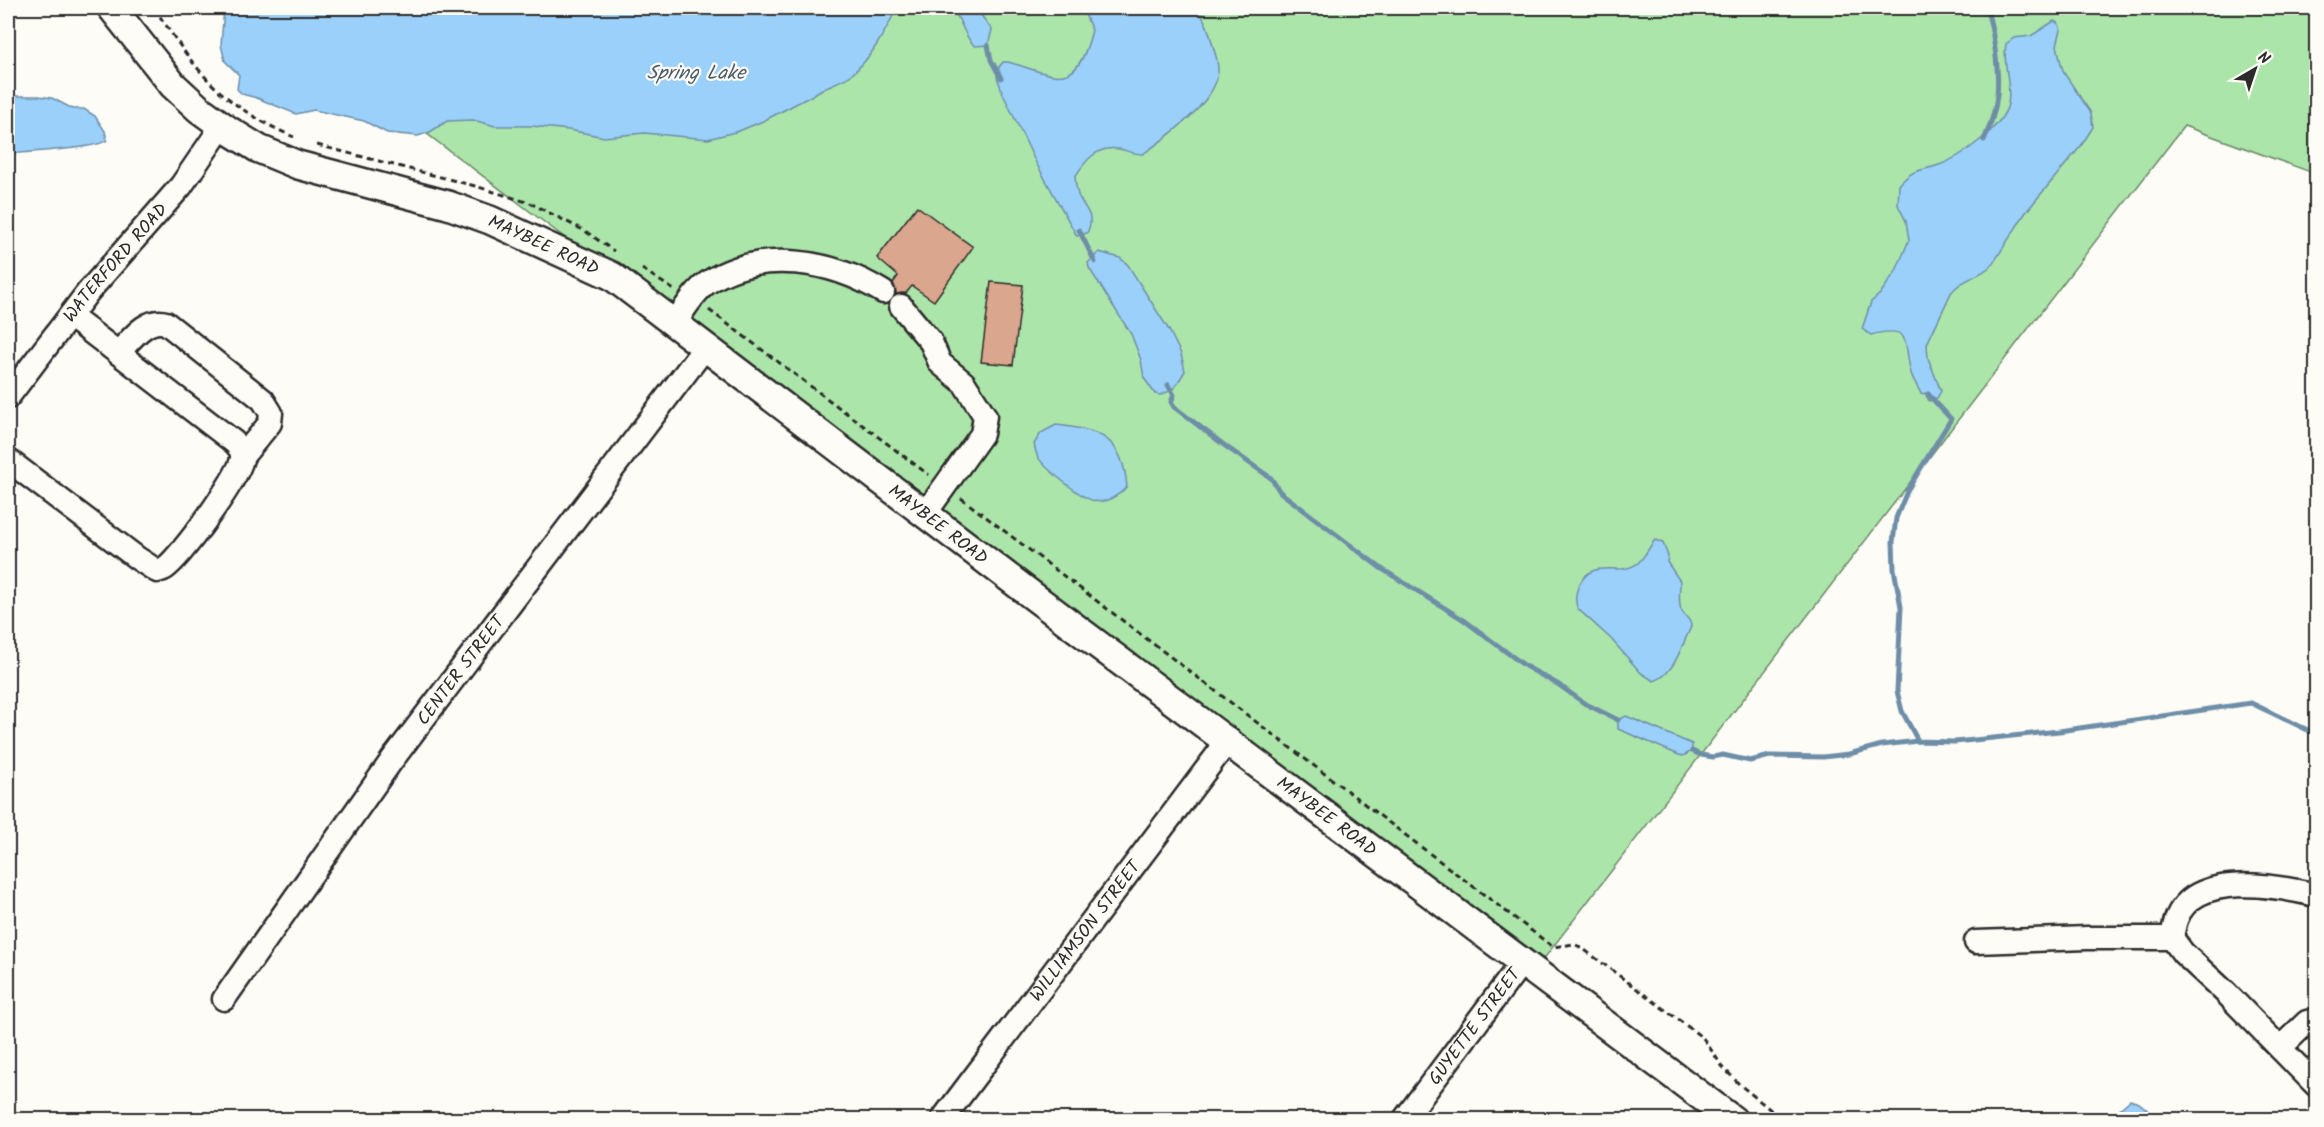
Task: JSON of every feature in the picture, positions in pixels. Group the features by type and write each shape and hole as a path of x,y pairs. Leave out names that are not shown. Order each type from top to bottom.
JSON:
{"main road":[{"name":"MAYBEE ROAD","path":"112,8 173,85 199,109 259,149 298,165 448,205 516,231 612,276 1227,742 1733,1119"}],"street":[{"name":"WATERFORD ROAD","path":"8,397 70,316 181,186 222,126"},
{"path":"675,322 694,295 705,284 727,272 760,264 781,261 840,271 883,292"},
{"path":"901,306 931,342 940,363 964,383 985,416 982,434 925,514"},
{"path":"8,460 157,571 170,564 221,499 239,468 241,450 234,442 70,316"},
{"path":"118,353 146,325 156,322 166,323 264,400 271,413 270,423 242,457"},
{"name":"CENTER STREET","path":"224,999 392,760 706,346"},
{"name":"WILLIAMSON STREET","path":"942,1119 1227,742"},
{"path":"2316,896 2293,890 2246,884 2213,888 2186,905 2176,918 2172,938 2183,954 2226,993 2316,1085"},
{"path":"1976,942 2172,938"},
{"name":"GUYETTE STREET","path":"1404,1119 1522,962"},
{"path":"2280,1048 2307,1022 2316,1020"}],"green space":[{"path":"282,8 2316,8 2316,174 2184,126 1536,969 273,18"}],"water":[{"name":"Spring Lake","path":"224,8 897,8 871,53 851,75 763,121 739,131 708,139 644,133 604,137 532,126 495,126 473,120 447,121 430,132 418,136 387,133 364,121 314,110 296,114 242,94 237,89 239,75 225,61 221,45"},
{"path":"951,8 976,8 992,30 988,45 975,46 971,42"},
{"path":"1082,8 1197,8 1209,31 1218,70 1213,89 1197,110 1143,154 1119,149 1104,149 1083,165 1075,177 1077,192 1089,214 1090,222 1087,233 1077,236 1035,161 997,77 999,67 1003,62 1051,75 1071,72 1079,64 1086,51 1092,30"},
{"path":"2054,21 2059,24 2061,30 2057,45 2064,73 2091,113 2093,127 2081,146 2026,212 1992,265 1960,284 1951,293 1927,344 1928,358 1941,391 1937,398 1929,401 1925,393 1921,394 1911,373 1904,338 1894,332 1871,335 1862,329 1871,302 1880,294 1896,271 1909,240 1906,221 1898,205 1899,185 1913,173 1958,156 1990,132 2008,104 2006,44 2014,38 2031,36"},
{"path":"15,96 52,98 73,109 84,109 95,116 105,131 107,140 76,148 8,154 8,98"},
{"path":"1099,252 1120,258 1128,265 1169,330 1181,354 1185,371 1174,389 1161,395 1155,394 1144,378 1141,360 1131,334 1089,268 1088,263"},
{"path":"1056,425 1085,430 1106,439 1120,457 1125,470 1127,487 1116,496 1099,502 1088,499 1055,475 1038,457 1034,444 1041,433"},
{"path":"1655,540 1663,543 1668,556 1667,562 1680,581 1681,610 1690,621 1691,626 1670,670 1654,681 1641,673 1611,639 1577,608 1576,594 1579,585 1591,571 1631,567 1640,561"},
{"path":"1626,716 1692,744 1692,751 1683,756 1679,755 1618,729 1618,720"},
{"path":"2130,1100 2139,1103 2159,1119 2097,1119 2116,1112"}],"building":[{"path":"917,206 973,247 934,301 912,286 906,293 896,294 893,283 898,276 877,258"},
{"path":"991,282 1023,285 1013,365 981,362"}],"waterway":[{"path":"1984,140 1993,116 1998,85 1991,23 1986,8"},
{"path":"988,45 991,60 1001,78"},
{"path":"1079,230 1095,262"},
{"path":"1168,385 1174,395 1171,402 1174,407 1271,478 1280,492 1382,569 1464,620 1525,666 1559,685 1584,703 1618,720"},
{"path":"1918,741 1902,711 1897,691 1901,607 1894,569 1893,542 1896,518 1908,489 1951,419 1928,394"},
{"path":"1692,751 1701,755 1713,757 1723,755 1750,761 1770,756 1823,757 1849,754 1882,745 1918,741 1955,742 2059,731 2251,703 2316,734"}]}
